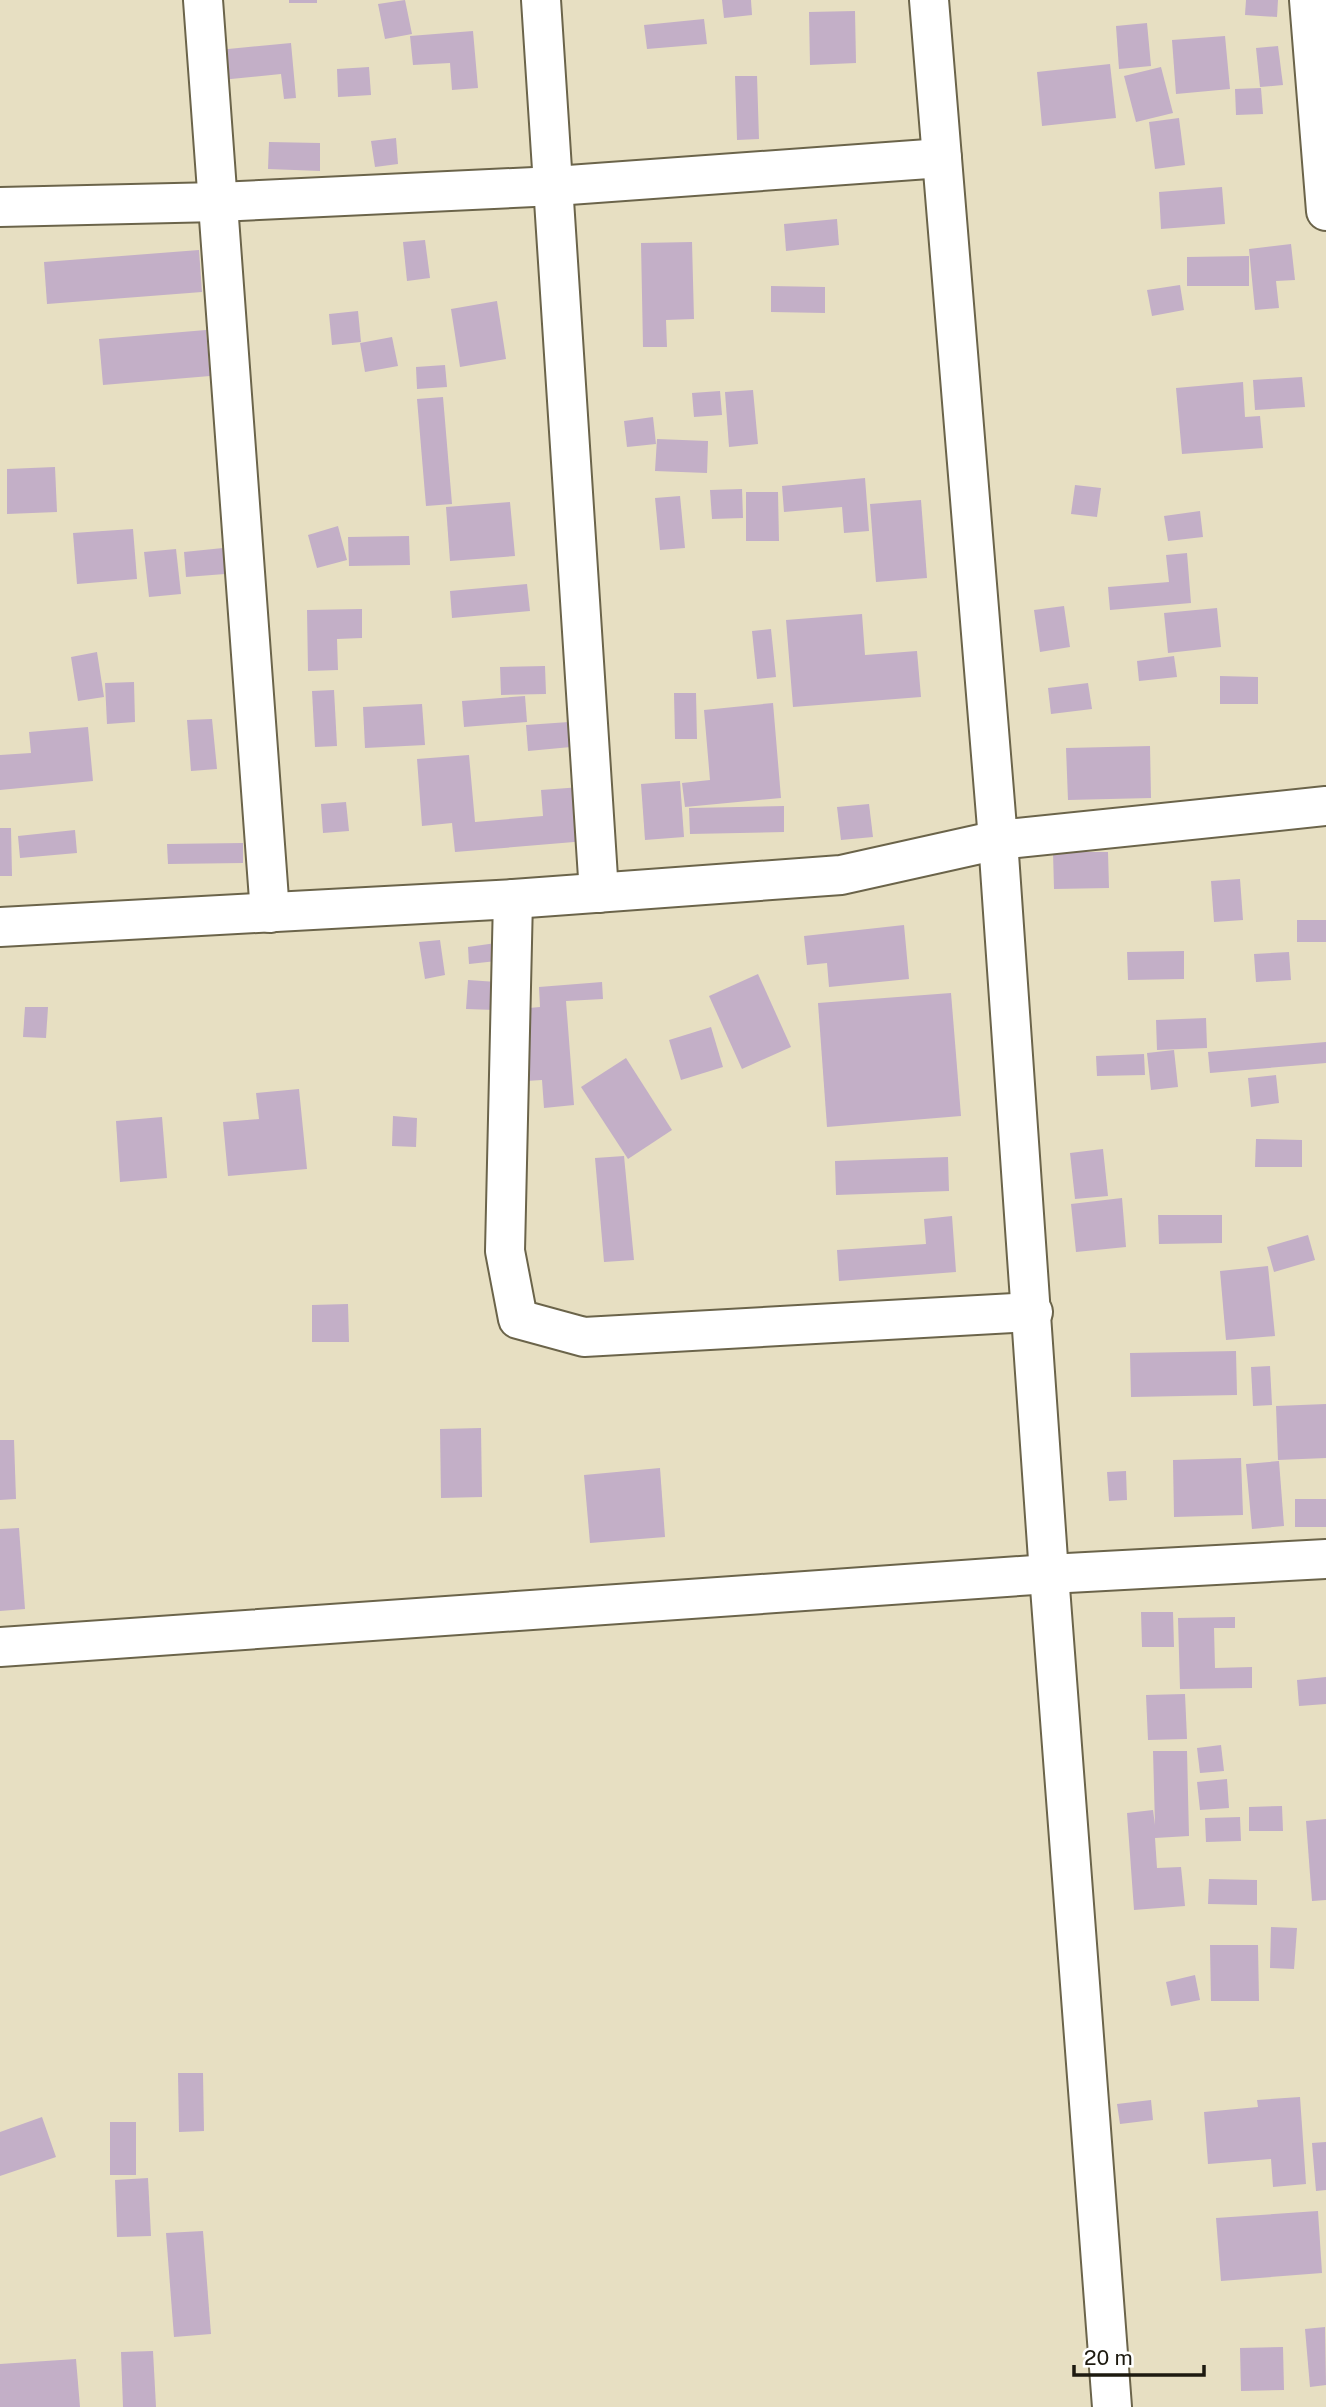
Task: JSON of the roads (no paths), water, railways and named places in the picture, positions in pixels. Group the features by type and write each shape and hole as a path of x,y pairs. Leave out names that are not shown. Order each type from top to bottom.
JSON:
{"street":[{"path":"204,0 270,913"},
{"path":"541,0 599,893"},
{"path":"929,0 998,840 1033,1312 1048,1574 1112,2407"},
{"path":"1309,0 1326,211"},
{"path":"0,207 218,202 555,186 942,158"},
{"path":"0,927 513,900 841,875 998,840 1326,806"},
{"path":"513,900 505,1251 518,1319 584,1337 1033,1312"},
{"path":"0,1647 1048,1574 1326,1559"}]}
